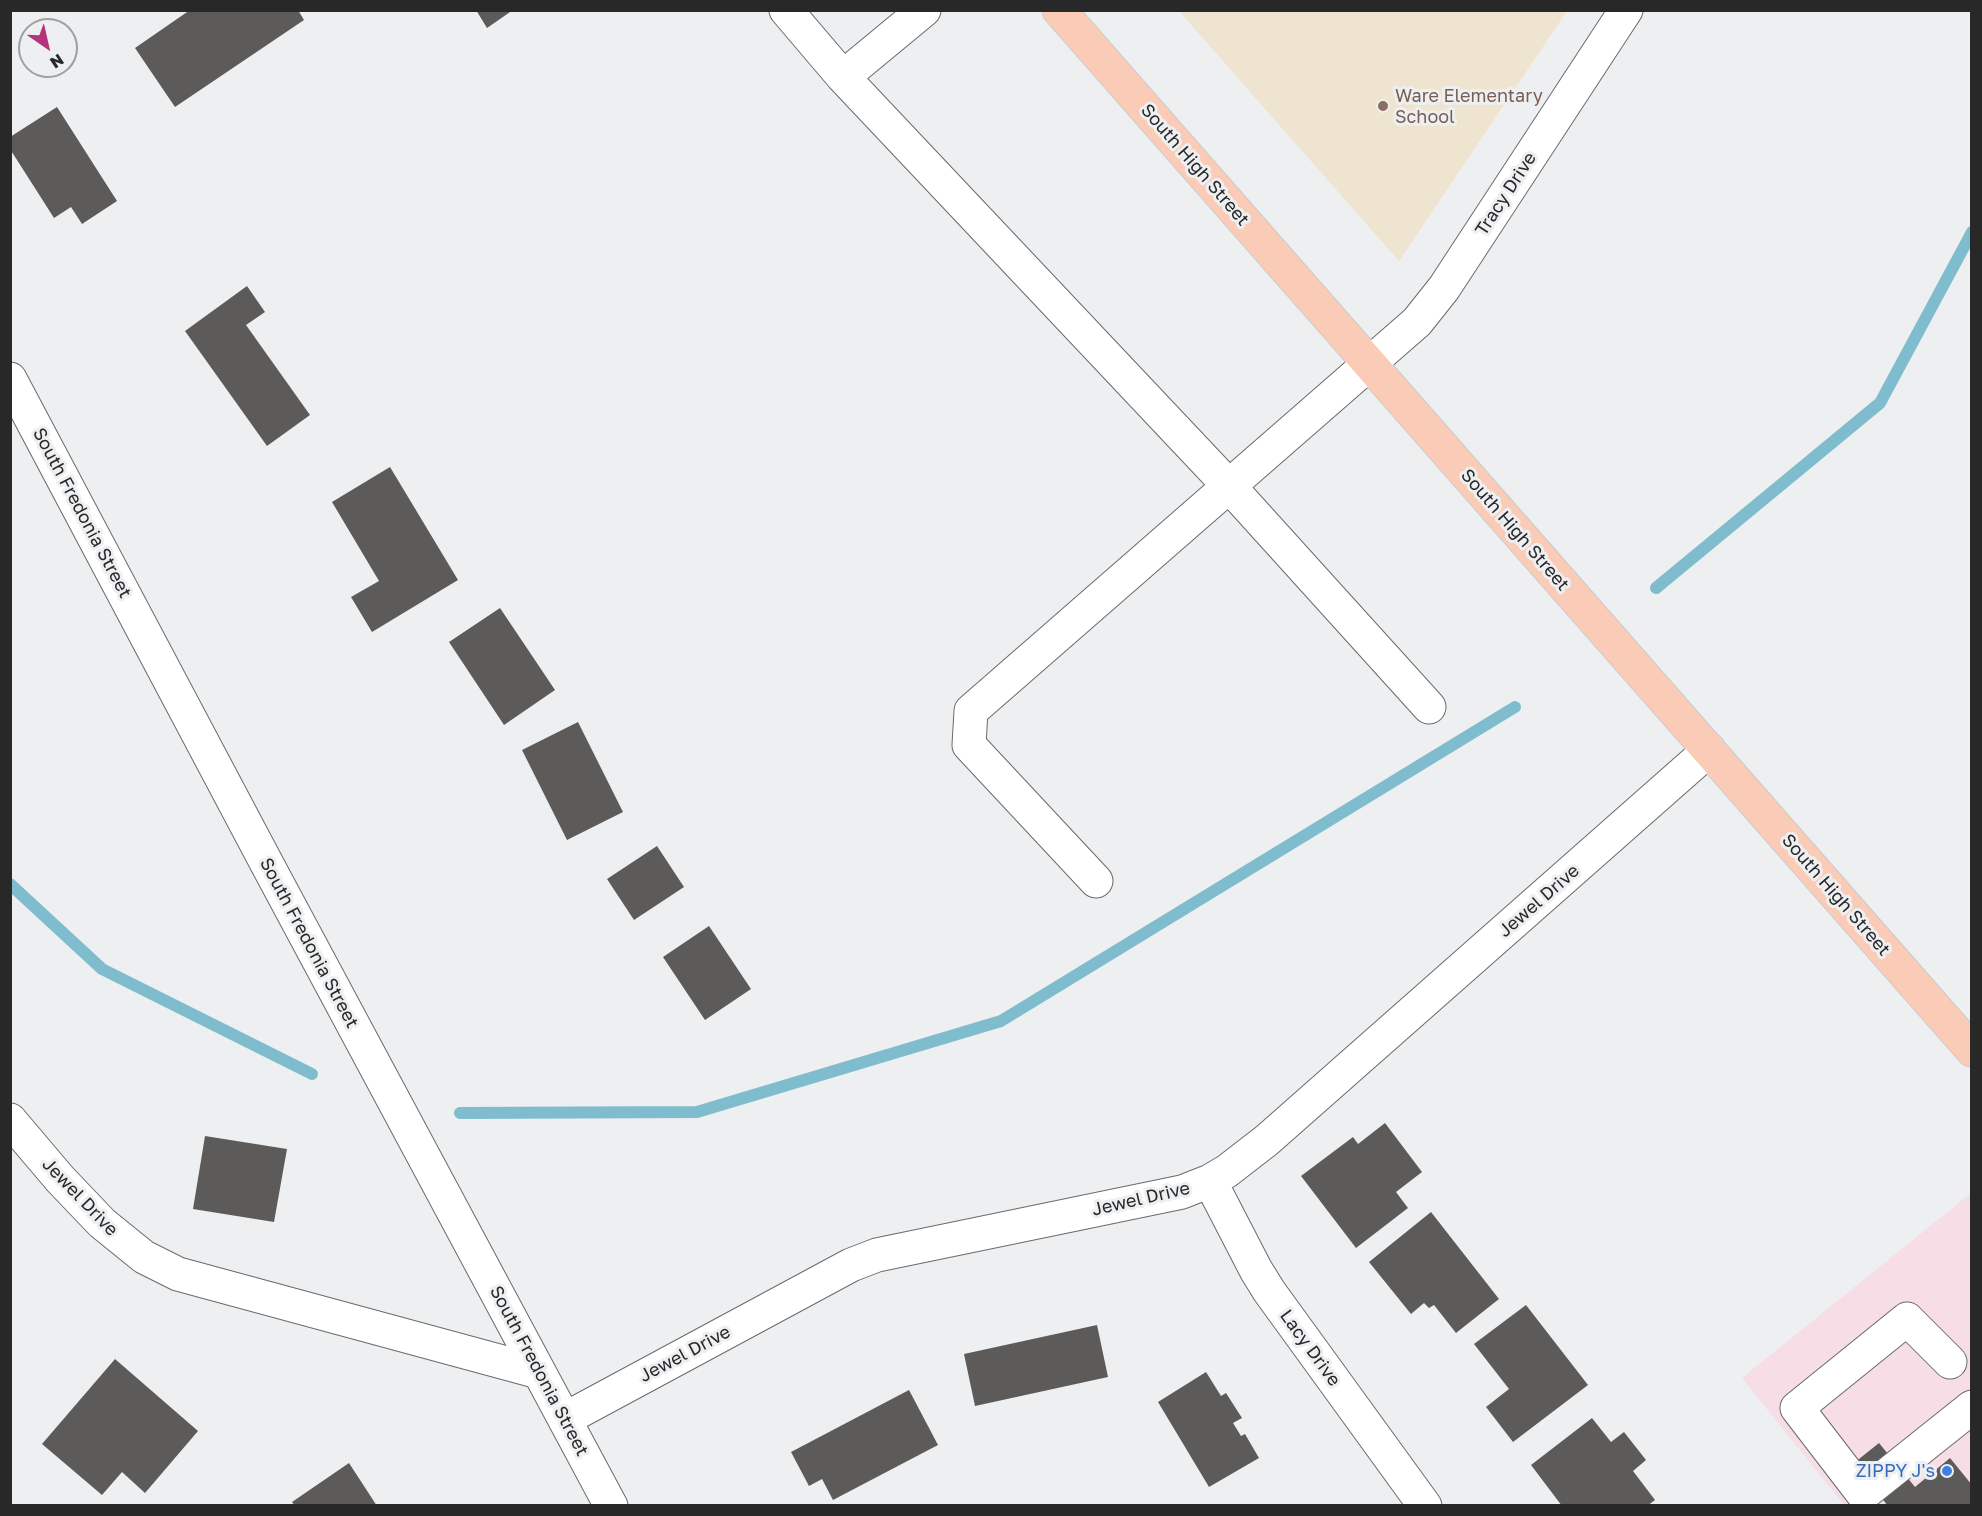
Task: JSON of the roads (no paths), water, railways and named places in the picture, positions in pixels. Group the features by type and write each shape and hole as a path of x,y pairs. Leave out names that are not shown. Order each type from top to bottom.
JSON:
{"main road":[{"name":"South High Street","path":"1059,10 1971,1050"}],"street":[{"path":"786,10 843,77 1229,486 1430,707"},
{"path":"843,77 924,10"},
{"name":"Tracy Drive","path":"1096,881 969,745 971,711 1417,322 1431,306 1626,10"},
{"name":"South Fredonia Street","path":"10,379 610,1506"},
{"name":"Jewel Drive","path":"565,1419 851,1265 877,1255 1182,1192 1210,1181 1242,1161 1267,1140 1709,750"},
{"name":"Jewel Drive","path":"10,1120 60,1179 102,1223 144,1257 178,1274 539,1372"},
{"name":"Lacy Drive","path":"1210,1181 1269,1291 1425,1506"},
{"path":"1950,1362 1907,1319 1797,1408 1863,1494 1971,1407"}],"waterway":[{"path":"1656,588 1880,403 1972,232"},
{"path":"460,1113 697,1112 1001,1021 1515,707"},
{"path":"10,884 102,969 312,1074"}],"place":[{"name":"Ware Elementary School","path":"1383,106"},
{"name":"ZIPPY J's","path":"1947,1471"}]}
